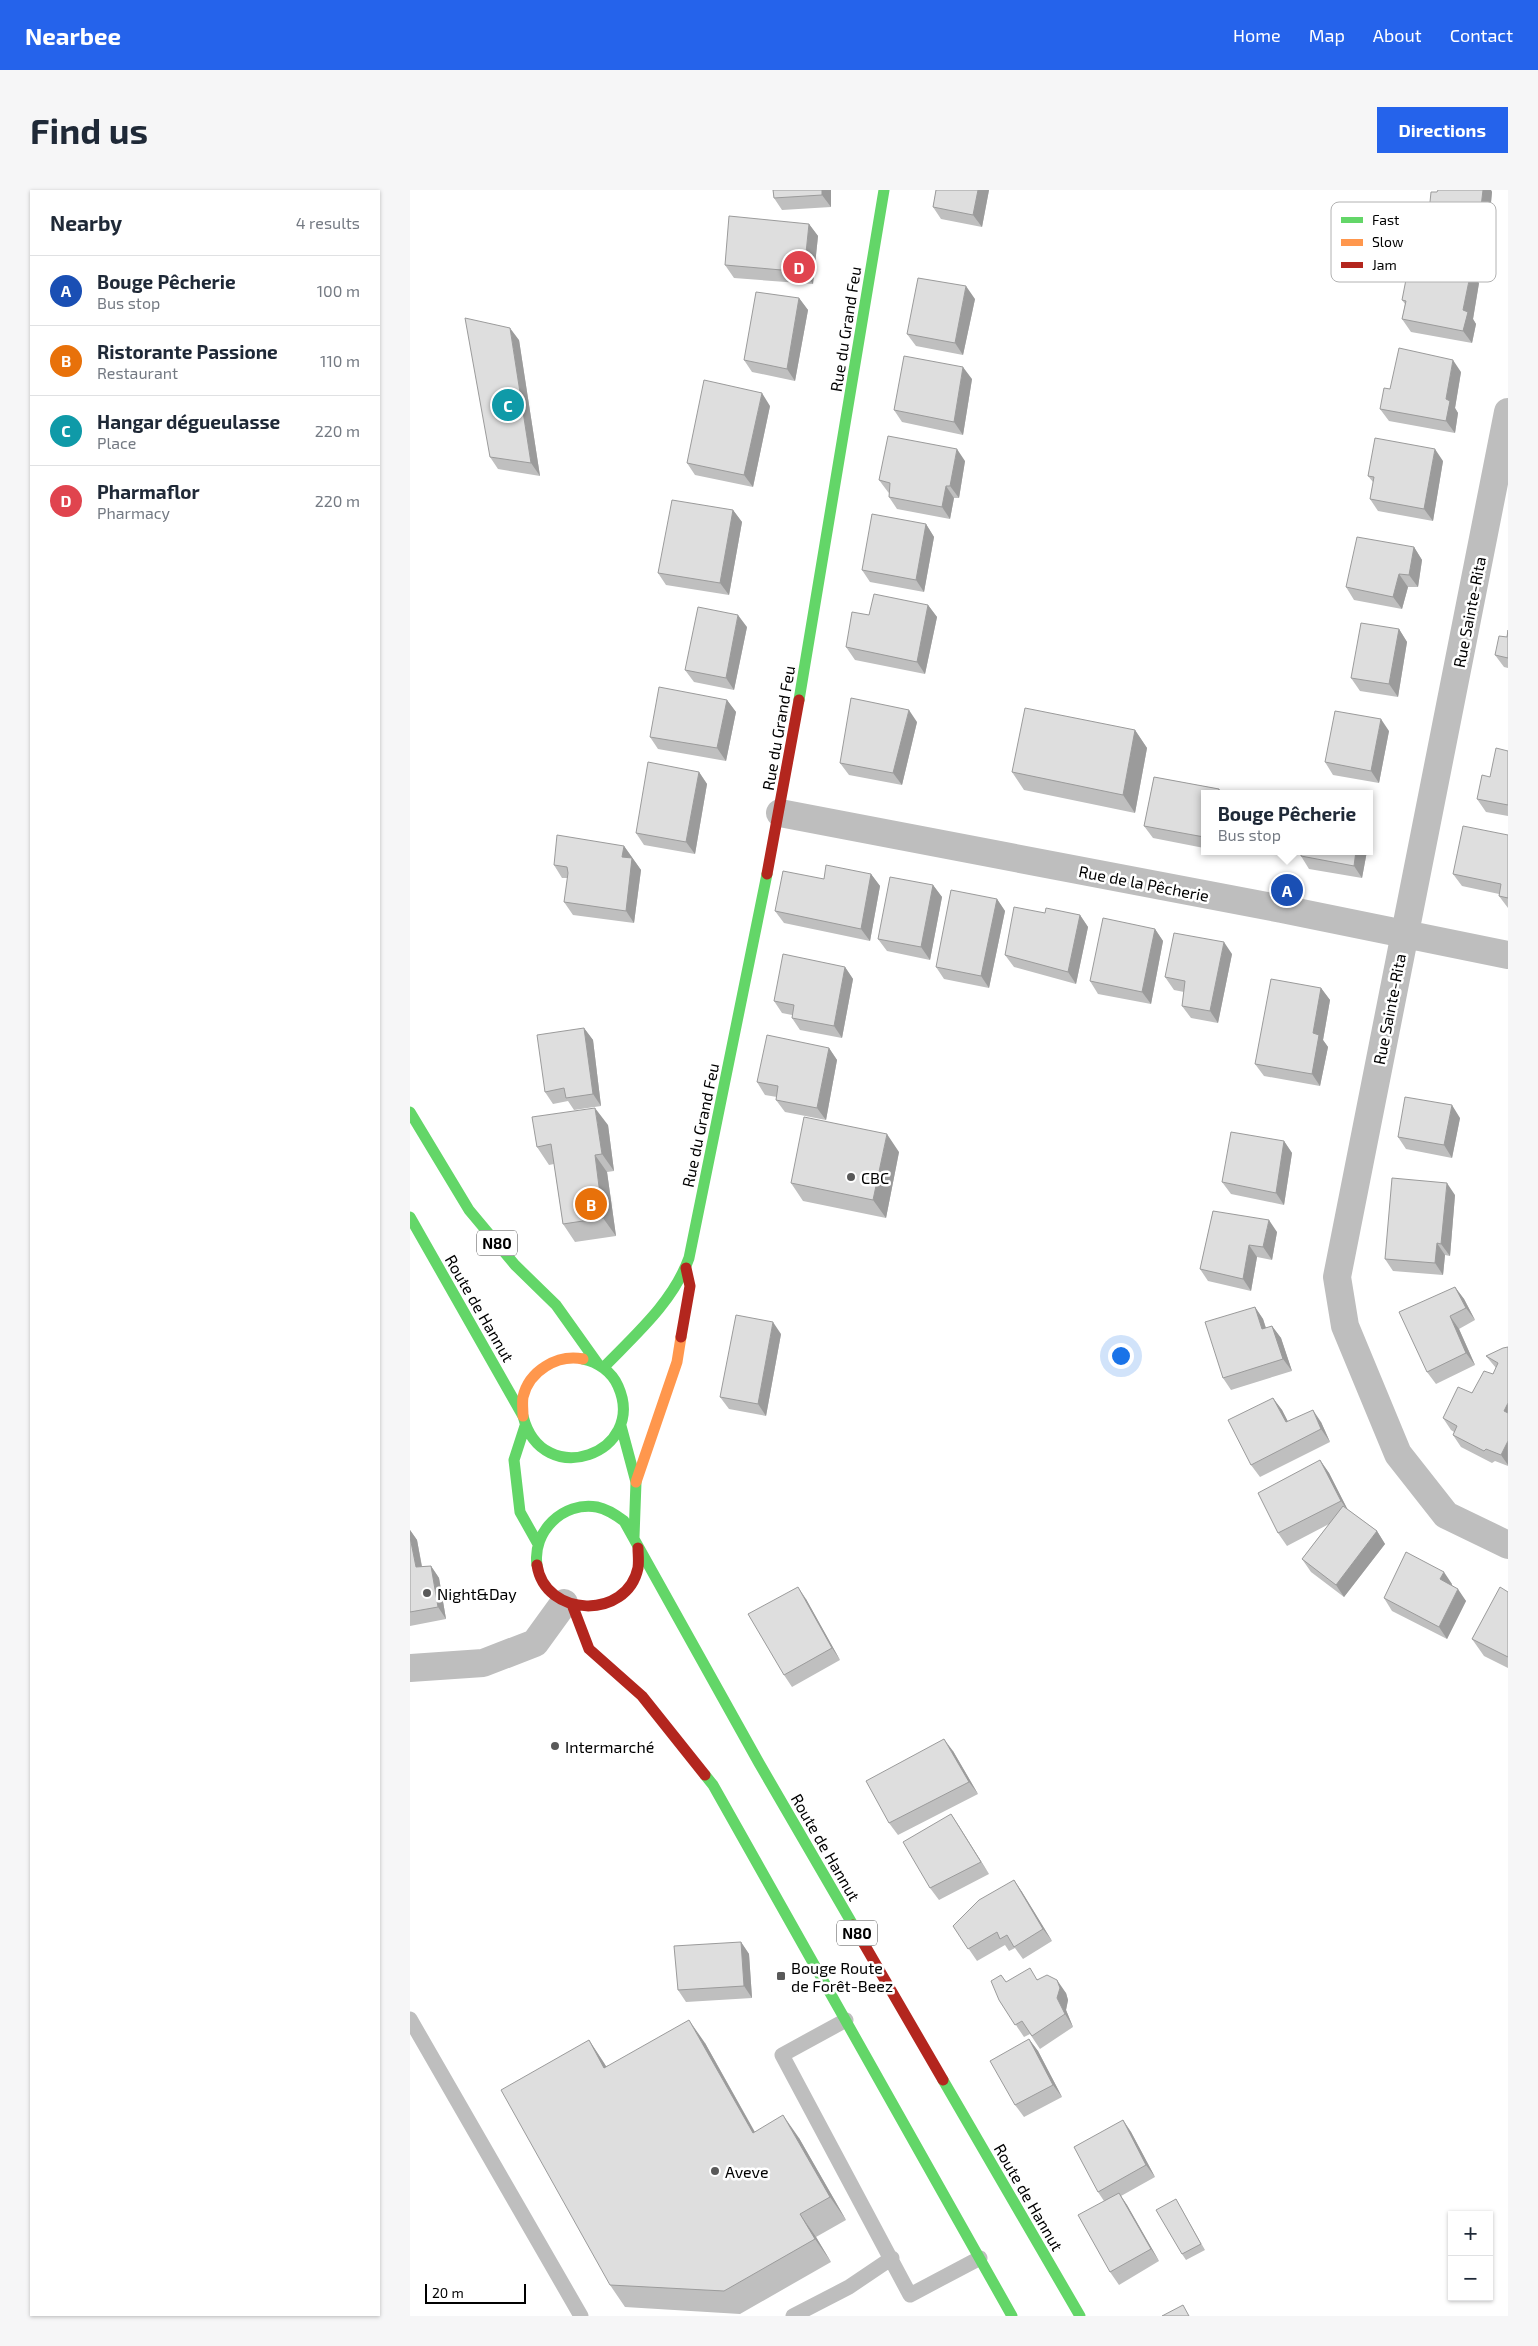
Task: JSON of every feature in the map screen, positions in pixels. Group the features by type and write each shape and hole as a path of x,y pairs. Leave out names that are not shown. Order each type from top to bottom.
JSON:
{"main road":[{"name":"Rue du Grand Feu","path":"601,1366 658,1310 686,1268 780,813 884,190"},
{"name":"N80","path":"410,1112 469,1210 515,1264 556,1305 621,1390 622,1422 636,1482 638,1569 629,1588 613,1602 594,1609 568,1605"},
{"name":"Route de Hannut","path":"410,1217 536,1443 553,1455 573,1459 593,1455 610,1443 622,1422"},
{"name":"Rue du Grand Feu","path":"636,1482 677,1362 690,1286 686,1268"},
{"path":"538,1544 520,1512 514,1460 524,1421 523,1396 531,1379 544,1366 561,1358 580,1357 601,1366"},
{"path":"652,1399 667,1390"},
{"path":"622,1422 638,1408"},
{"name":"Route de Hannut","path":"1012,2316 713,1785 642,1696 589,1648 568,1605 550,1593 540,1578 536,1562 538,1544 546,1527 560,1514 577,1507 596,1506 614,1512 624,1521 759,1763 1080,2316"}],"street":[{"name":"Rue Sainte-Rita","path":"1508,412 1443,748 1404,933 1336,1278 1345,1326 1398,1454 1446,1514 1508,1545"},
{"name":"Rue de la Pêcherie","path":"780,813 1404,933 1508,955"},
{"path":"410,1668 484,1663 535,1642 568,1605"}],"lane":[{"path":"410,2020 581,2316"},
{"path":"846,2020 782,2055 892,2258 910,2295 980,2258"},
{"path":"793,2316 849,2287 892,2258"}],"building":[{"path":"773,190 822,190 822,195 774,198"},
{"path":"936,190 978,190 973,215 933,207"},
{"path":"1438,190 1483,190 1482,202 1430,202 1431,192 1437,192"},
{"path":"729,216 809,224 804,272 725,265"},
{"path":"918,278 966,286 955,343 907,334"},
{"path":"1406,282 1469,282 1463,310 1468,312 1463,331 1402,319 1406,301 1402,300"},
{"path":"756,292 799,298 787,369 744,360"},
{"path":"465,318 510,328 531,463 490,457"},
{"path":"1399,348 1453,360 1446,399 1450,401 1446,421 1380,409 1384,388 1390,389"},
{"path":"904,356 963,367 954,422 894,410"},
{"path":"704,380 762,393 744,475 687,463"},
{"path":"888,436 957,449 950,486 946,486 942,507 889,497 890,483 879,480"},
{"path":"1375,438 1435,449 1424,509 1370,499 1374,477 1368,476"},
{"path":"672,500 733,510 720,583 658,573"},
{"path":"872,514 926,524 916,580 862,570"},
{"path":"1357,537 1414,547 1409,575 1399,574 1393,597 1346,587"},
{"path":"874,594 928,605 917,662 846,647 852,612 869,615"},
{"path":"698,607 738,615 726,678 685,670"},
{"path":"1361,623 1399,629 1389,684 1351,678"},
{"path":"1508,630 1508,658 1495,655 1499,636 1507,637"},
{"path":"659,687 727,700 717,748 650,737"},
{"path":"851,698 909,710 893,773 840,763"},
{"path":"1025,708 1135,730 1123,795 1012,772"},
{"path":"1335,711 1381,719 1371,771 1325,762"},
{"path":"1496,748 1508,751 1508,805 1477,799 1482,775 1490,777"},
{"path":"648,762 699,772 686,842 636,833"},
{"path":"1154,777 1219,789 1201,790 1201,836 1144,826"},
{"path":"1463,826 1508,835 1508,898 1499,896 1501,884 1453,874"},
{"path":"557,835 624,846 622,857 632,858 626,911 564,902 568,873 567,867 554,865"},
{"path":"1301,855 1355,855 1354,866"},
{"path":"826,865 871,874 861,929 775,911 783,871 824,879"},
{"path":"890,877 933,885 921,947 878,939"},
{"path":"951,890 997,899 981,976 936,967"},
{"path":"1014,907 1045,913 1046,908 1080,915 1068,972 1005,955"},
{"path":"1103,918 1155,929 1142,992 1090,981"},
{"path":"1174,933 1224,942 1210,1011 1182,1006 1185,981 1165,977"},
{"path":"783,954 845,967 834,1026 792,1018 794,1005 774,1001"},
{"path":"1271,979 1321,988 1313,1033 1319,1035 1312,1074 1255,1064"},
{"path":"584,1028 593,1094 566,1098 564,1088 545,1092 537,1035"},
{"path":"767,1035 829,1048 817,1108 776,1100 778,1086 757,1082"},
{"path":"1405,1097 1452,1105 1444,1145 1398,1137"},
{"path":"595,1108 602,1154 595,1155 603,1218 563,1224 551,1144 537,1147 532,1117"},
{"name":"CBC","path":"804,1117 887,1134 873,1200 791,1183"},
{"path":"1231,1132 1284,1141 1276,1193 1222,1182"},
{"path":"1392,1178 1447,1183 1441,1244 1437,1243 1435,1263 1385,1259"},
{"path":"1213,1211 1269,1220 1263,1247 1249,1245 1243,1279 1200,1269"},
{"path":"1455,1287 1466,1308 1450,1316 1466,1353 1427,1372 1399,1312"},
{"path":"1255,1307 1262,1329 1272,1326 1283,1359 1223,1378 1205,1322"},
{"path":"736,1315 773,1322 758,1404 720,1397"},
{"path":"1508,1347 1508,1403 1504,1411 1508,1413 1508,1441 1501,1455 1486,1449 1484,1451 1453,1435 1457,1426 1443,1418 1458,1387 1472,1393 1484,1371 1493,1374 1498,1363 1486,1356"},
{"path":"1273,1398 1286,1422 1313,1410 1321,1429 1251,1465 1228,1420"},
{"path":"1320,1460 1341,1501 1278,1533 1258,1493"},
{"path":"1343,1506 1377,1531 1336,1585 1302,1559"},
{"path":"410,1537 416,1567 431,1566 438,1607 410,1612"},
{"path":"1406,1552 1444,1572 1440,1579 1458,1589 1439,1627 1384,1598"},
{"path":"798,1587 832,1648 784,1675 748,1614"},
{"path":"1500,1587 1508,1592 1508,1657 1472,1639"},
{"path":"944,1739 969,1782 889,1823 866,1781"},
{"path":"951,1814 981,1862 930,1888 903,1842"},
{"path":"1014,1880 1043,1929 1014,1947 1007,1935 1000,1939 997,1932 968,1949 953,1926 979,1900"},
{"path":"741,1942 744,1986 678,1990 674,1946"},
{"path":"1030,1968 1037,1980 1047,1975 1057,1980 1060,1988 1057,1998 1065,2014 1032,2036 1022,2021 1015,2025 999,2000 991,1981 1001,1975 1006,1982"},
{"path":"689,2020 753,2133 783,2115 830,2197 800,2214 815,2239 724,2291 610,2285 501,2090 589,2040 604,2068"},
{"path":"1029,2039 1053,2085 1015,2105 990,2061"},
{"path":"1123,2120 1146,2165 1098,2192 1074,2147"},
{"path":"1119,2193 1151,2249 1110,2272 1078,2215"},
{"path":"1176,2199 1201,2244 1182,2254 1156,2210"},
{"path":"1183,2305 1189,2316 1162,2316"}],"traffic: fast":[{"path":"799,700 884,190"},
{"path":"604,1367 641,1330 664,1303 682,1274 689,1258 767,874"},
{"path":"410,1112 469,1210 515,1265 556,1305 598,1364"},
{"path":"410,1217 523,1416 534,1439 550,1453 569,1458 589,1455 606,1445 618,1430 623,1410 618,1386 612,1376 599,1365 583,1359"},
{"path":"525,1426 514,1460 520,1512 538,1544"},
{"path":"621,1426 636,1482 634,1537"},
{"path":"537,1565 539,1541 552,1521 562,1514 584,1506 597,1507 611,1512 624,1521 759,1763 853,1925"},
{"path":"705,1775 713,1785 1012,2316"},
{"path":"943,2080 1080,2316"}],"traffic: slow":[{"path":"636,1482 677,1362 681,1337"},
{"path":"523,1416 523,1397 526,1388 538,1372 546,1366 564,1359 583,1359"}],"traffic: jam":[{"path":"767,874 799,700"},
{"path":"681,1337 690,1286 686,1268"},
{"path":"537,1565 543,1582 555,1595 570,1603 586,1606 603,1604 619,1597 631,1585 638,1568 638,1548"},
{"path":"573,1607 589,1649 642,1696 705,1775"},
{"path":"853,1925 943,2080"}],"place":[{"name":"Pharmaflor","path":"799,267"},
{"name":"Hangar dégueulasse","path":"508,405"},
{"name":"Bouge Pêcherie","path":"1287,890"},
{"name":"CBC","path":"851,1177"},
{"name":"Ristorante Passione","path":"591,1204"},
{"name":"Night&Day","path":"427,1593"},
{"name":"Intermarché","path":"555,1746"},
{"name":"Bouge Route de Forêt-Beez","path":"781,1976"},
{"name":"Aveve","path":"715,2171"}]}
